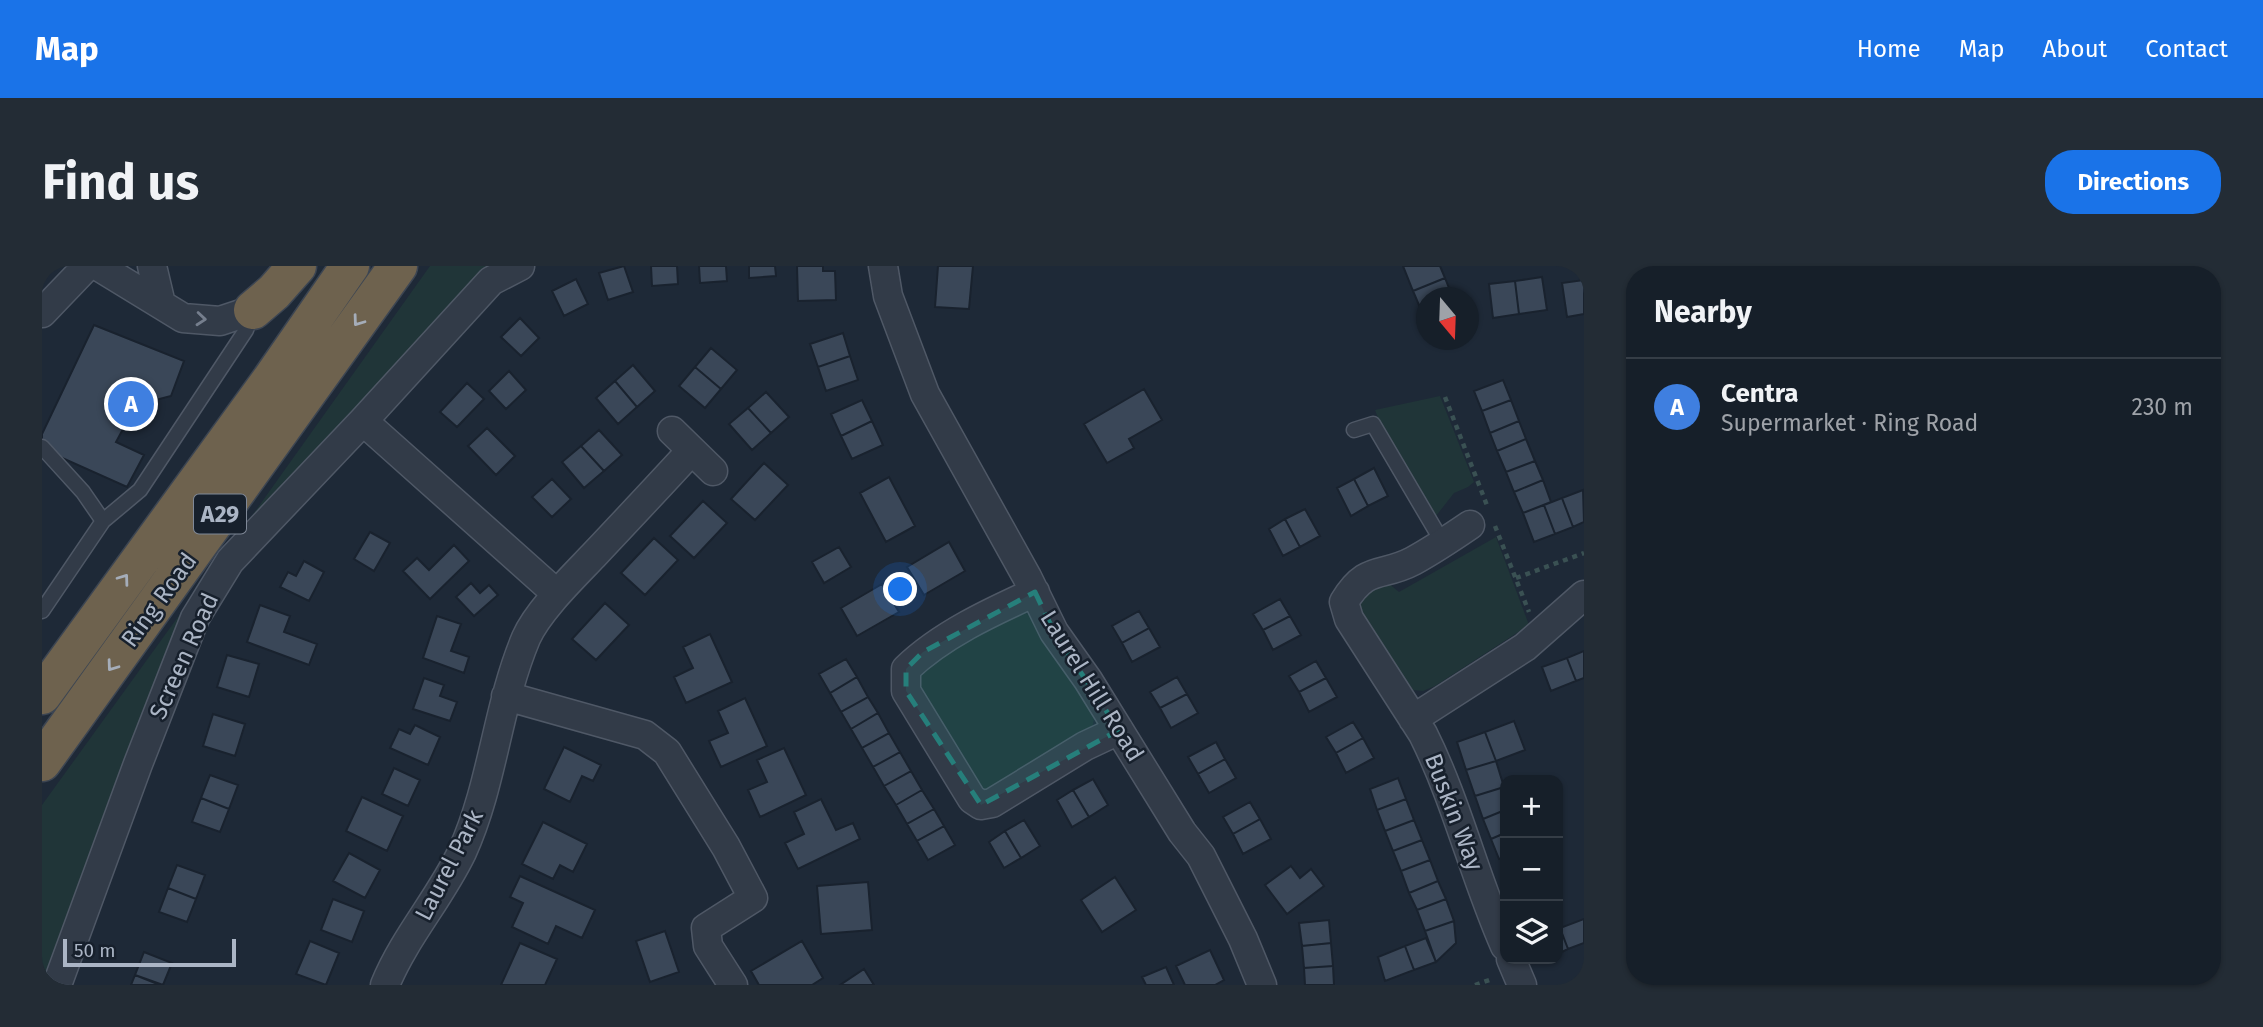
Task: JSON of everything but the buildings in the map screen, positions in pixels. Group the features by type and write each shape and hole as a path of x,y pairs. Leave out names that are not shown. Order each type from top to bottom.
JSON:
{"highway":[{"path":"253,310 274,292 297,266"},
{"name":"Ring Road","path":"42,695 271,380 350,266"},
{"name":"Ring Road","path":"42,762 398,266"}],"street":[{"path":"42,313 87,266"},
{"path":"98,266 183,318 220,321 253,310"},
{"path":"152,266 161,304"},
{"name":"Screen Road","path":"57,985 195,618 230,561 492,281 520,266"},
{"name":"Laurel Hill Road","path":"883,266 888,296 925,394 1035,592 1054,632 1088,680 1182,832 1201,856 1243,939 1262,985"},
{"path":"363,421 557,594"},
{"name":"Laurel Park","path":"385,985 392,967 429,911 461,852 481,803 506,696 527,636 557,594 682,441 713,471"},
{"name":"Buskin Way","path":"1470,525 1410,563 1373,574 1354,585 1344,602 1349,619 1423,734 1448,788 1500,934"},
{"path":"1035,592 923,652 906,669 906,691 972,799 981,805 992,803 1085,746 1119,730"},
{"path":"1413,719 1525,647 1584,595"},
{"path":"506,696 645,734 667,752 726,847 752,898 706,928 708,946 733,985"},
{"path":"1513,964 1522,985"}],"lane":[{"path":"42,611 103,521 140,489 246,330 253,310"},
{"path":"1354,430 1373,424 1443,543"},
{"path":"42,447 83,492 103,521"}],"path":[{"path":"1516,578 1584,553"}],"highlighted area":[{"path":"1035,592 1054,632 1119,730 981,805 906,691 906,669 923,652"}],"green space":[{"path":"430,266 511,266 229,548"},
{"path":"1440,396 1474,482 1454,493 1436,516 1385,436 1375,410"},
{"path":"1496,537 1529,625 1435,686 1423,691 1413,690 1358,609 1360,596 1382,578 1399,592"},
{"path":"209,574 46,985 42,985 42,805"},
{"path":"1025,612 1038,623 1089,707 1094,719 1092,729 995,793 981,792 918,686 920,669 1009,613"}],"place":[{"name":"Centra","path":"131,404"}]}
